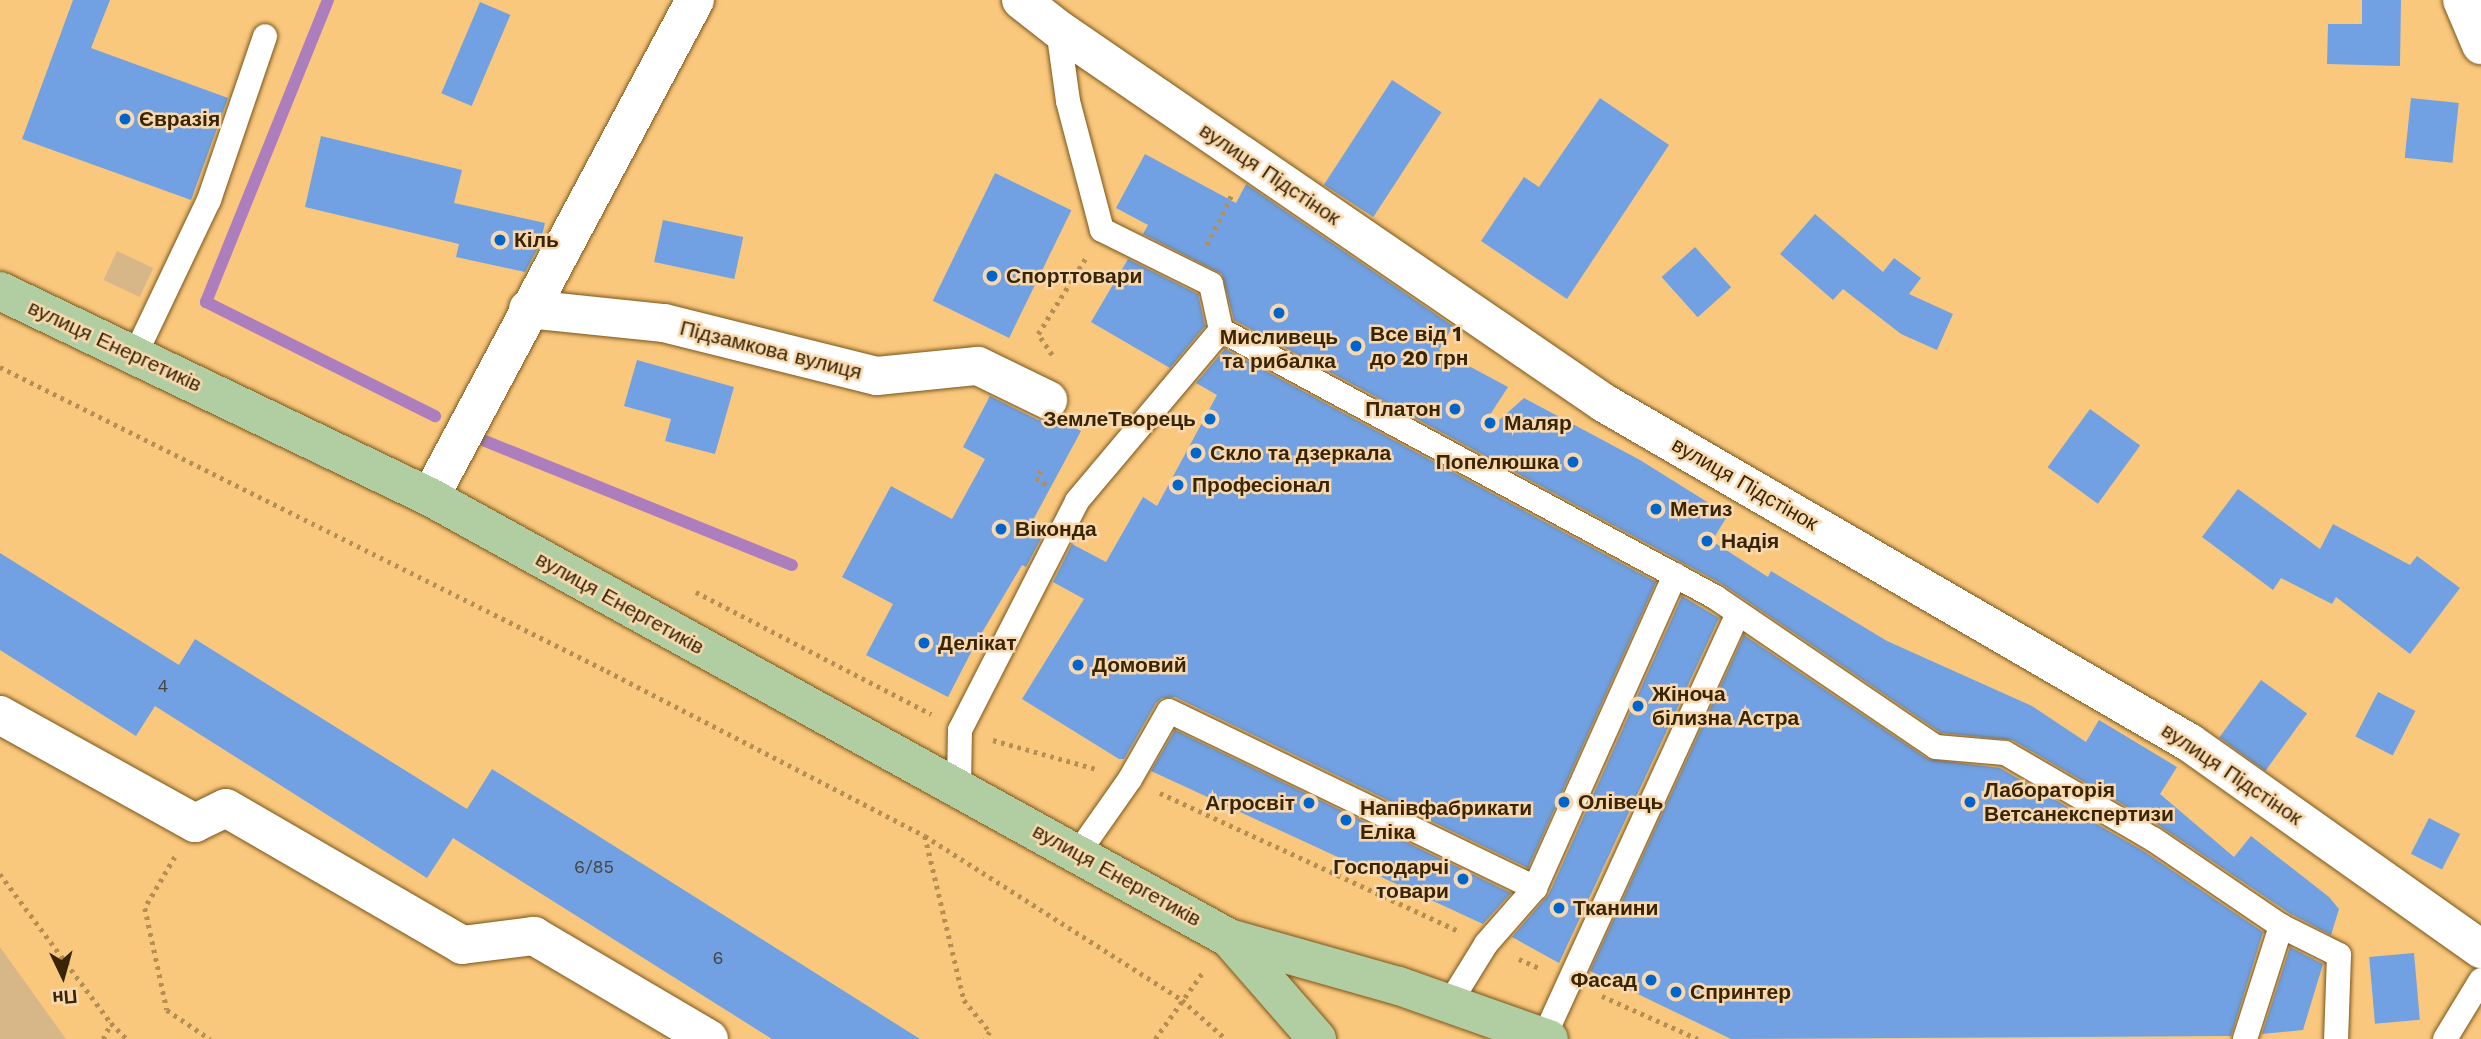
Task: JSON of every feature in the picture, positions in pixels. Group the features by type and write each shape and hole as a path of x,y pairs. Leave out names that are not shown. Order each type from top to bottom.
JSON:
{"main road":[{"name":"вулиця Енергетиків","path":"0,291 430,497 765,684 959,786 1228,938 1399,986 1546,1038"},
{"name":"вулиця Енергетиків","path":"1228,938 1317,1039"}],"street":[{"path":"430,497 695,0"},
{"name":"вулиця Підстінок","path":"1021,0 1058,29 1605,402 2190,743 2481,949"},
{"path":"2462,0 2481,45"},
{"name":"Підзамкова вулиця","path":"528,309 664,323 877,376 978,366 1048,400"},
{"path":"0,715 195,823 226,808 462,945 534,936 709,1039"}],"lane":[{"path":"1058,29 1068,101 1102,230 1211,284 1221,330 1675,575 1738,613 1936,747 2005,753 2153,839 2281,926 2339,956 2336,1039"},
{"path":"135,355 209,200 265,36"},
{"path":"959,786 960,730 1077,501 1221,330"},
{"path":"1449,1004 1486,944 1535,888 1675,575"},
{"path":"1546,1038 1738,613"},
{"path":"1078,853 1130,779 1169,711 1535,888"},
{"path":"2245,1039 2281,926"},
{"path":"2445,1039 2481,980"}],"path":[{"path":"1211,284 1207,244 1250,160"},
{"path":"1053,358 1038,334 1102,230"},
{"path":"0,367 607,671 925,836 1182,1000 1226,1039"},
{"path":"693,591 960,730 1130,779 1698,1039"},
{"path":"195,823 145,908 167,1010 210,1039"},
{"path":"925,836 964,1000 990,1032 985,1039"},
{"path":"0,874 111,1023 127,1039"},
{"path":"1155,1039 1228,938"},
{"path":"103,1039 111,1023"}],"shaded area":[{"path":"117,251 153,268 140,297 103,280"},
{"path":"0,947 66,1039 0,1039"}],"building":[{"name":"Євразія","path":"73,0 110,0 91,48 228,98 191,200 22,139"},
{"path":"2362,0 2401,0 2400,66 2327,64 2328,24 2362,24"},
{"path":"480,2 510,15 472,106 441,93"},
{"path":"1392,80 1441,112 1373,217 1324,185"},
{"path":"1600,98 1669,145 1567,299 1481,241 1524,177 1539,187"},
{"path":"2411,98 2459,103 2452,163 2405,158"},
{"path":"321,136 462,170 454,203 545,223 540,244 525,272 456,257 459,244 305,207"},
{"path":"1145,154 1236,203 1246,184 1453,326 1439,350 1508,387 1482,427 1487,431 1524,398 1640,460 1728,515 1712,541 1768,577 1771,571 1887,641 2032,706 2086,742 2099,720 2177,767 2160,794 2234,857 2251,836 2329,897 2339,909 2331,935 2289,913 2160,826 2012,740 1941,733 1722,584 1234,320 1222,274 1143,234 1148,225 1116,208"},
{"name":"Спорттовари","path":"995,173 1071,210 1009,338 933,301"},
{"path":"1815,214 1883,272 1894,258 1921,278 1909,294 1953,314 1937,350 1901,334 1843,289 1833,300 1780,254"},
{"path":"663,220 743,237 734,279 654,262"},
{"path":"1695,247 1731,287 1698,317 1662,277"},
{"path":"1128,259 1198,294 1205,326 1170,368 1091,322"},
{"path":"1225,349 1656,582 1528,868 1175,697 1162,698 1156,703 1124,759 1119,759 1022,699 1084,599 1053,582 1072,544 1106,562 1143,497 1157,506 1217,395 1196,383"},
{"path":"637,360 734,387 715,454 665,441 671,419 624,406"},
{"path":"990,396 1038,420 1049,422 1058,419 1081,431 1032,522 1046,529 1026,567 1022,565 977,641 948,697 866,655 893,604 842,577 891,486 952,519 985,459 963,447"},
{"path":"2090,409 2140,445 2098,504 2048,467"},
{"path":"2238,489 2320,549 2333,524 2410,565 2417,556 2460,588 2410,654 2336,597 2332,604 2281,578 2273,590 2202,537"},
{"path":"0,553 179,665 195,639 467,809 492,769 920,1039 772,1039 453,838 427,878 155,706 136,736 0,650"},
{"path":"1682,596 1719,618 1559,963 1512,937 1549,894"},
{"path":"1744,635 1928,759 2000,768 2145,852 2263,932 2231,1036 1731,1039 1590,971"},
{"path":"2261,680 2307,714 2265,771 2219,737"},
{"path":"2378,692 2415,711 2393,756 2355,737"},
{"path":"1175,730 1511,893 1483,924 1151,771"},
{"path":"2429,818 2460,834 2442,870 2411,854"},
{"path":"2290,947 2323,964 2303,1030 2262,1034"},
{"path":"2414,953 2420,1020 2375,1024 2369,957"}],"waterway":[{"path":"328,0 206,302 435,416"},
{"path":"485,441 792,565"}],"place":[{"name":"Євразія","path":"125,119"},
{"name":"Кіль","path":"500,240"},
{"name":"Спорттовари","path":"992,276"},
{"name":"Мисливець та рибалка","path":"1279,313"},
{"name":"Все від 1 до 20 грн","path":"1356,346"},
{"name":"Платон","path":"1455,409"},
{"name":"ЗемлеТворець","path":"1210,419"},
{"name":"Маляр","path":"1490,423"},
{"name":"Скло та дзеркала","path":"1196,453"},
{"name":"Попелюшка","path":"1573,462"},
{"name":"Професіонал","path":"1178,485"},
{"name":"Метиз","path":"1656,509"},
{"name":"Віконда","path":"1001,529"},
{"name":"Надія","path":"1707,541"},
{"name":"Делікат","path":"924,643"},
{"name":"Домовий","path":"1078,665"},
{"name":"Жіноча білизна Астра","path":"1638,706"},
{"name":"Олівець","path":"1564,802"},
{"name":"Лабораторія Ветсанекспертизи","path":"1970,802"},
{"name":"Агросвіт","path":"1309,803"},
{"name":"Напівфабрикати Еліка","path":"1346,820"},
{"name":"Господарчі товари","path":"1463,879"},
{"name":"Тканини","path":"1559,908"},
{"name":"Фасад","path":"1651,980"},
{"name":"Спринтер","path":"1676,992"}]}
